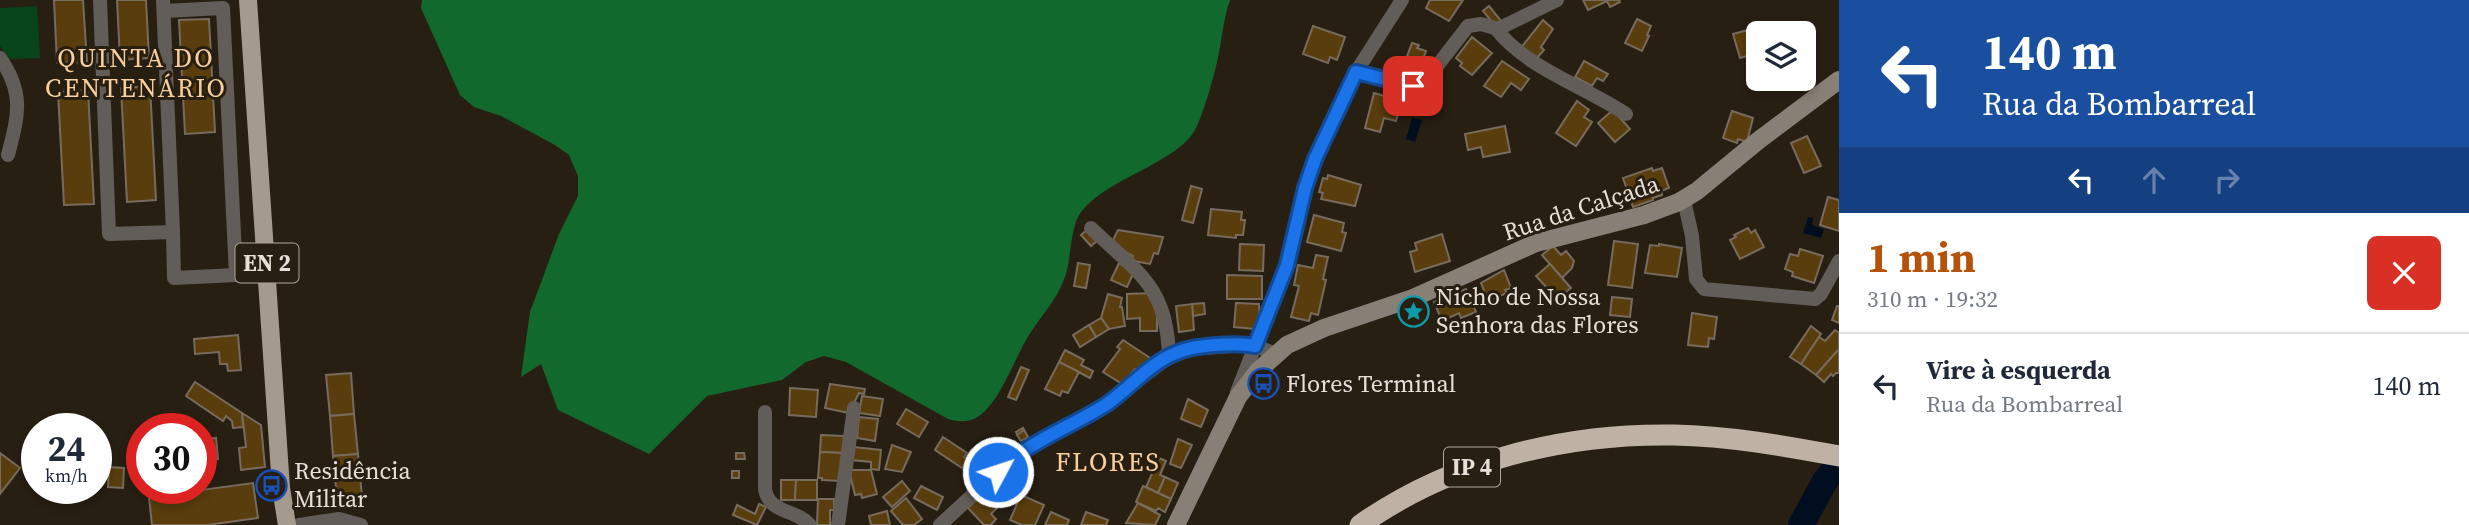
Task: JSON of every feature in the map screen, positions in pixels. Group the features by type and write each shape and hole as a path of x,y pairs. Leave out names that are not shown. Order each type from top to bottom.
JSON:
{"highway":[{"name":"IP 4","path":"1382,525 1413,506 1457,485 1498,470 1594,445 1654,435 1769,444 1839,456"},
{"name":"IP 4","path":"1360,525 1387,506 1465,470 1552,445 1712,449 1768,454 1839,466"}],"main road":[{"name":"EN 2","path":"248,0 280,479 286,525"}],"street":[{"path":"100,0 110,234 173,232"},
{"path":"1227,419 1287,265 1305,188 1315,159 1356,72 1402,0"},
{"path":"1496,29 1557,0"},
{"path":"163,6 223,8 236,275 174,278 173,232 163,6"},
{"path":"1356,72 1416,86 1427,79 1468,26 1481,24 1496,29 1534,62 1626,114"},
{"path":"0,58 13,80 18,107 8,155"},
{"name":"Rua da Calçada","path":"1176,525 1238,397 1275,354 1314,332 1396,305 1536,243 1644,215 1684,200 1839,80"},
{"path":"1684,200 1692,236 1696,279 1704,289 1815,299 1839,261"},
{"path":"1091,228 1146,280 1157,296 1166,322 1169,356"},
{"path":"940,525 1017,454 1100,408 1169,356 1189,349 1236,345 1255,346 1275,354"},
{"path":"838,525 853,408"},
{"path":"765,412 767,499 810,525"},
{"path":"299,525 339,519 361,525"}],"green space":[{"path":"422,0 1230,0 1213,78 1196,128 1186,142 1171,154 1096,197 1083,210 1075,225 1066,275 1060,289 1029,335 994,400 979,416 964,421 948,419 846,362 824,356 806,362 782,380 707,396 649,454 558,410 541,364 521,377 530,312 559,234 578,196 578,176 569,155 555,145 501,116 474,107 460,95 421,8"},
{"path":"37,6 40,58 9,59 0,46 0,8"}],"water":[{"path":"1412,118 1422,120 1415,142 1406,139"},
{"path":"1808,217 1813,218 1812,225 1824,229 1821,238 1803,233"}],"building":[{"path":"54,0 83,0 87,62 57,63"},
{"path":"117,0 146,0 149,58 120,60"},
{"path":"1430,0 1463,0 1449,21 1426,8"},
{"path":"1583,0 1619,0 1620,2 1610,7 1607,1 1588,10"},
{"path":"1489,6 1502,22 1496,27 1483,11"},
{"path":"209,19 215,132 185,134 179,20"},
{"path":"1637,19 1651,26 1642,51 1625,43"},
{"path":"1543,20 1553,29 1541,47 1544,50 1534,61 1520,49"},
{"path":"1313,26 1345,37 1337,60 1330,57 1328,63 1303,54"},
{"path":"1746,31 1746,56 1740,58 1733,34"},
{"path":"1472,37 1492,53 1472,75 1460,66 1462,63 1456,58"},
{"path":"1412,43 1426,51 1417,76 1402,70"},
{"path":"1502,61 1529,79 1521,90 1511,83 1501,97 1484,86"},
{"path":"1584,61 1608,74 1603,81 1597,78 1592,86 1575,77"},
{"path":"150,86 156,200 127,202 121,88"},
{"path":"88,90 94,204 64,205 58,92"},
{"path":"1374,93 1402,101 1396,121 1384,118 1380,132 1365,128"},
{"path":"1577,101 1589,110 1584,117 1592,122 1576,146 1556,133"},
{"path":"1613,110 1630,129 1615,142 1598,123"},
{"path":"1732,111 1753,118 1747,142 1738,139 1737,143 1723,138"},
{"path":"1505,126 1510,152 1483,157 1481,147 1468,150 1465,134"},
{"path":"1807,136 1821,166 1804,173 1791,143"},
{"path":"1652,168 1653,171 1662,168 1669,188 1661,191 1662,195 1653,200 1633,207 1623,178"},
{"path":"1328,175 1361,185 1355,206 1321,199 1323,193 1319,192 1323,178 1327,179"},
{"path":"1191,186 1202,189 1193,223 1182,220"},
{"path":"1828,197 1839,200 1839,231 1820,225"},
{"path":"1211,209 1242,212 1241,220 1245,220 1243,235 1236,235 1236,238 1208,235"},
{"path":"1314,215 1344,223 1342,232 1346,233 1341,251 1307,242"},
{"path":"1748,228 1751,233 1755,230 1764,247 1740,259 1730,240"},
{"path":"1088,229 1098,240 1091,246 1081,235"},
{"path":"1118,230 1163,237 1158,254 1154,253 1150,264 1132,261 1133,256 1111,244"},
{"path":"1442,234 1450,261 1415,272 1410,252 1417,250 1415,243"},
{"path":"1614,241 1638,244 1632,288 1608,285"},
{"path":"1240,244 1264,245 1263,271 1239,270"},
{"path":"1650,245 1682,248 1677,277 1645,273"},
{"path":"1553,246 1561,255 1566,251 1574,261 1572,268 1562,278 1542,255"},
{"path":"1800,249 1823,256 1814,283 1792,276 1793,272 1785,269 1790,254 1798,256"},
{"path":"1316,255 1328,257 1318,315 1311,313 1309,321 1291,317 1299,286 1294,285 1298,265 1313,268"},
{"path":"1078,263 1090,265 1086,288 1074,286"},
{"path":"1119,263 1134,272 1127,287 1111,280"},
{"path":"1550,264 1571,288 1564,294 1549,290 1536,276"},
{"path":"1504,270 1511,288 1497,297 1498,300 1489,303 1481,283"},
{"path":"1227,275 1262,276 1262,299 1227,299"},
{"path":"1466,289 1476,312 1461,318 1459,313 1442,321 1434,302"},
{"path":"1153,293 1157,304 1157,331 1140,331 1140,318 1127,319 1127,294"},
{"path":"1108,294 1122,298 1120,307 1125,326 1109,329 1101,318"},
{"path":"1612,297 1632,299 1630,317 1610,315"},
{"path":"1204,303 1205,314 1193,316 1192,304"},
{"path":"1236,303 1259,304 1260,322 1257,321 1256,329 1234,327"},
{"path":"1192,304 1194,330 1179,332 1176,306"},
{"path":"1839,306 1839,323 1832,320"},
{"path":"1692,313 1717,317 1714,339 1709,338 1708,347 1688,345"},
{"path":"1101,318 1109,329 1096,337 1089,325"},
{"path":"1089,325 1096,337 1080,347 1073,335"},
{"path":"1811,326 1821,334 1801,364 1790,357"},
{"path":"1835,330 1839,333 1839,349 1816,375 1801,364 1819,337 1825,341"},
{"path":"238,335 241,370 228,371 227,364 220,364 219,352 195,354 194,339"},
{"path":"1123,340 1150,358 1138,371 1135,369 1122,384 1103,372 1120,349 1117,347"},
{"path":"1839,349 1839,373 1833,376 1831,374 1824,382 1816,375"},
{"path":"1065,350 1084,360 1081,365 1093,371 1090,378 1059,362"},
{"path":"1059,362 1079,372 1068,393 1062,391 1060,396 1045,389"},
{"path":"1021,367 1029,370 1016,400 1008,397"},
{"path":"351,373 354,414 330,416 326,375"},
{"path":"195,382 242,413 243,427 233,428 232,421 226,416 223,421 217,417 217,413 211,413 186,396"},
{"path":"830,384 865,389 864,394 859,393 849,413 825,408"},
{"path":"790,388 818,390 816,417 789,415"},
{"path":"862,396 883,399 880,416 859,413"},
{"path":"1188,399 1208,410 1201,427 1181,419"},
{"path":"906,409 928,422 919,437 897,424"},
{"path":"242,413 261,425 265,467 241,470 239,448 246,447"},
{"path":"354,414 358,454 333,456 330,416"},
{"path":"859,417 878,419 875,441 857,438"},
{"path":"1023,428 1027,437 1020,440 1016,432"},
{"path":"1024,430 1028,437 1021,441 1017,435"},
{"path":"821,435 844,436 843,453 820,452"},
{"path":"943,437 967,453 964,457 968,459 962,468 935,450"},
{"path":"1178,439 1192,445 1181,468 1170,464"},
{"path":"892,445 911,452 902,472 885,469"},
{"path":"853,447 881,450 879,470 871,469 871,462 852,460"},
{"path":"820,452 843,453 840,481 818,478"},
{"path":"0,453 20,468 0,494"},
{"path":"736,453 744,453 745,459 736,459"},
{"path":"358,454 362,497 337,499 333,456"},
{"path":"1159,458 1166,461 1160,475 1165,477 1158,493 1146,487"},
{"path":"112,467 124,468 123,488 112,487"},
{"path":"849,470 871,470 877,494 862,498 861,494 855,495"},
{"path":"732,471 739,471 739,478 732,478"},
{"path":"1165,477 1178,483 1171,499 1158,493"},
{"path":"781,480 796,480 795,500 781,500"},
{"path":"796,480 817,480 817,500 795,500"},
{"path":"902,481 910,491 892,507 883,497"},
{"path":"253,483 258,518 207,525 152,525 150,504 217,504 217,488"},
{"path":"921,486 943,497 937,510 914,498"},
{"path":"1143,486 1171,499 1165,512 1136,502"},
{"path":"988,488 1003,502 991,514 996,519 991,525 984,525 968,508"},
{"path":"1021,495 1044,505 1035,525 1022,525 1010,520"},
{"path":"906,498 922,519 914,525 903,525 891,511"},
{"path":"818,499 834,499 834,510 830,510 830,525 817,525"},
{"path":"1138,503 1160,515 1155,525 1126,523"},
{"path":"759,504 766,507 757,525 733,515 737,505 755,514"},
{"path":"887,511 890,525 871,525 869,516"},
{"path":"1051,512 1069,520 1067,525 1045,525"},
{"path":"1086,512 1108,520 1106,525 1081,525"}],"waterway":[{"path":"1801,525 1825,481 1839,464"}],"place":[{"name":"Nicho de Nossa Senhora das Flores","path":"1413,311"},
{"name":"Flores Terminal","path":"1263,384"},
{"name":"Residência Militar","path":"271,485"}],"district":[{"name":"QUINTA DO CENTENÁRIO","path":"136,73"},
{"name":"FLORES","path":"1108,462"}],"route":[{"path":"998,472 1024,450 1108,403 1173,354 1189,349 1255,346 1287,265 1305,188 1315,159 1356,72 1413,86"}]}
